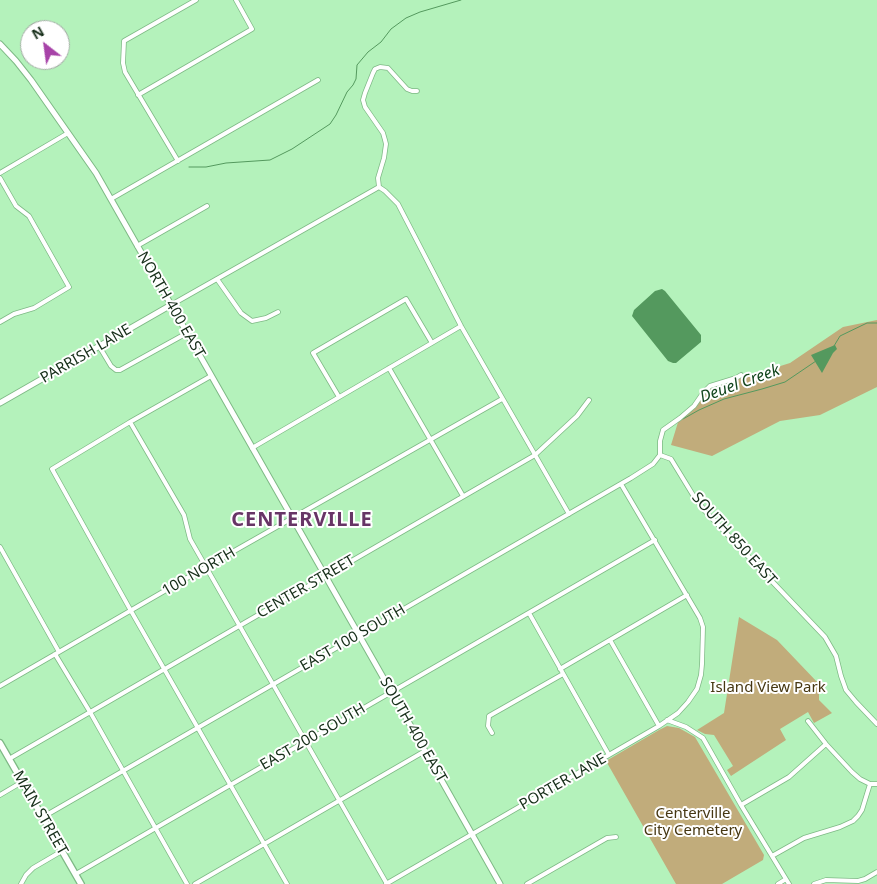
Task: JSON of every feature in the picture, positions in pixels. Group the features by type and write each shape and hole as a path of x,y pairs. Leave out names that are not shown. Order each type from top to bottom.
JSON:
{"main road":[{"name":"MAIN STREET","path":"0,743 81,884"}],"street":[{"path":"178,161 125,72 123,63 124,41 196,0"},
{"path":"138,95 252,29 236,0"},
{"name":"NORTH 400 EAST","path":"0,44 31,80 96,173 325,576"},
{"path":"378,187 378,178 386,144 383,133 365,107 364,100 373,72 380,67 388,68 408,89 417,91"},
{"path":"111,199 318,80"},
{"path":"0,173 68,133"},
{"path":"0,178 16,206 29,216 69,287 34,308 14,314 0,322"},
{"path":"171,305 378,187"},
{"path":"378,187 398,204 461,326 569,514"},
{"path":"137,246 207,206"},
{"path":"217,279 241,313 252,321 266,318 278,312"},
{"path":"339,397 314,354 406,299 432,343"},
{"name":"PARRISH LANE","path":"0,403 171,305"},
{"path":"252,448 461,326"},
{"path":"99,346 110,365 116,370 124,368 187,333"},
{"path":"389,368 463,496"},
{"path":"660,455 660,441 663,430 694,406 710,386 741,375"},
{"path":"211,376 52,469 287,884"},
{"name":"100 NORTH","path":"0,686 502,399"},
{"name":"CENTER STREET","path":"9,759 535,455 578,416 589,400"},
{"path":"130,422 184,515 190,539 386,884"},
{"name":"EAST 100 SOUTH","path":"42,817 622,484 653,464 660,455"},
{"name":"SOUTH 850 EAST","path":"660,455 671,459 705,511 825,637 836,656 846,690 877,724"},
{"name":"PORTER LANE","path":"386,884 659,726 678,713 697,689 701,675 703,650 703,627 700,618 622,484"},
{"name":"EAST 200 SOUTH","path":"76,874 655,540"},
{"path":"0,547 122,771 187,884"},
{"name":"SOUTH 400 EAST","path":"325,576 500,884"},
{"path":"560,669 687,595"},
{"path":"529,613 609,755"},
{"path":"610,640 659,726"},
{"path":"492,733 488,726 489,716 563,674"},
{"path":"667,720 686,727 703,738 789,884"},
{"path":"808,721 826,744 860,780 870,784 877,784"},
{"path":"741,805 789,777 826,744"},
{"path":"195,884 425,751"},
{"path":"0,795 22,782"},
{"path":"772,856 804,838 840,828 853,821 862,810 870,784"},
{"path":"527,884 607,838 616,837"},
{"path":"21,884 33,868 62,851"},
{"path":"814,884 826,880 858,881 877,872"},
{"path":"778,884 786,879"}],"green space":[{"path":"877,320 877,387 820,415 780,421 712,456 671,445 679,419 707,389 790,363 843,327"},
{"name":"Island View Park","path":"739,617 777,640 819,684 819,700 832,713 814,723 808,712 780,729 786,740 731,776 727,770 733,766 714,735 705,734 697,730 724,713"},
{"name":"Centerville City Cemetery","path":"667,726 679,728 695,737 764,855 763,860 722,884 676,884 606,761"}],"shaded area":[{"path":"662,289 701,335 701,342 676,363 668,361 632,316 634,310 655,291"},
{"path":"835,345 837,349 822,373 811,355"}],"waterway":[{"path":"189,167 270,160 292,149 330,124 356,79 357,65 368,52 381,42 391,29 406,18 420,12 461,0"},
{"name":"Deuel Creek","path":"834,346 840,336 867,323 877,323"},
{"name":"Deuel Creek","path":"683,419 724,399 785,382 816,361"}],"district":[{"name":"CENTERVILLE","path":"302,520"}]}
